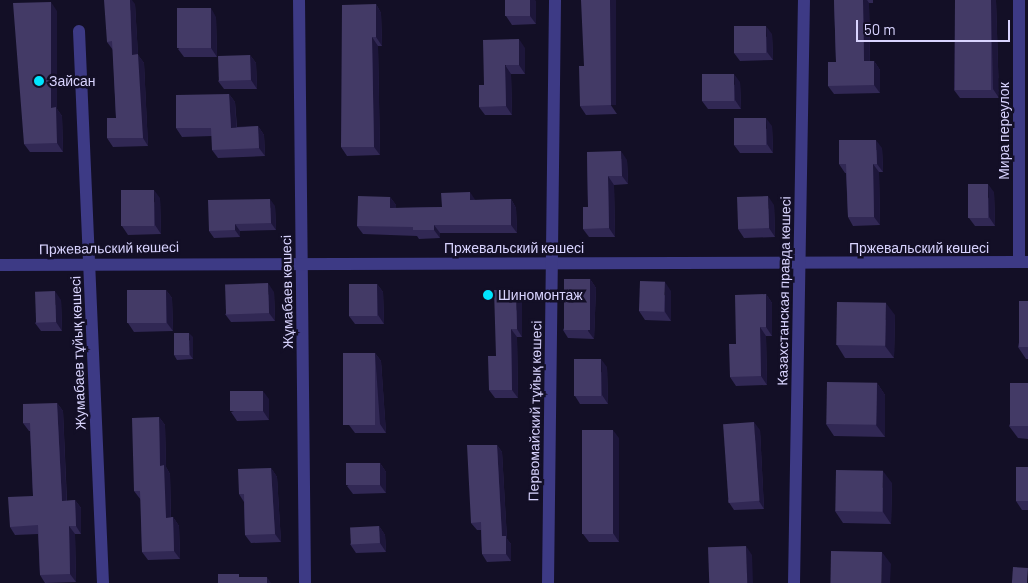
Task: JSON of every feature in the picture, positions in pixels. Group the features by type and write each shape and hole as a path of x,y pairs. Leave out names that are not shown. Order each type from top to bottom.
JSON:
{"street":[{"name":"Жұмабаев көшесі","path":"299,0 306,583"},
{"name":"Первомайский тұйық көшесі","path":"548,583 555,0"},
{"name":"Казахстанская правда көшесі","path":"794,583 804,0"},
{"name":"Мира переулок","path":"1019,0 1023,262"},
{"name":"Жумабаев тұйық көшесі","path":"79,31 103,583"},
{"name":"Пржевальский көшесі","path":"0,264 1023,262"}],"building":[{"path":"104,0 130,0 132,55 138,54 143,138 107,138 107,118 116,118 112,41 107,42"},
{"path":"505,0 530,0 530,16 505,16"},
{"path":"581,0 610,0 611,105 580,106 579,66 584,66"},
{"path":"834,0 863,0 864,61 874,61 874,85 828,86 828,62 836,62"},
{"path":"955,0 991,0 991,90 955,90"},
{"path":"51,2 51,108 56,107 57,143 24,144 13,3"},
{"path":"376,4 376,37 372,37 374,147 341,147 342,5"},
{"path":"177,8 211,8 211,48 177,48"},
{"path":"734,26 766,26 766,53 734,53"},
{"path":"519,39 519,65 505,65 506,106 479,107 479,85 484,85 483,40"},
{"path":"250,55 251,80 219,81 218,56"},
{"path":"702,74 734,74 734,101 702,101"},
{"path":"229,94 231,128 258,126 259,148 212,150 211,128 176,128 176,95"},
{"path":"734,118 766,118 766,145 734,145"},
{"path":"839,140 876,140 877,164 873,164 874,217 848,217 846,164 839,164"},
{"path":"621,151 622,176 608,176 609,228 583,229 583,207 588,207 587,152"},
{"path":"968,184 988,184 988,218 968,218"},
{"path":"121,190 154,190 154,226 121,226"},
{"path":"470,192 470,200 511,199 511,225 434,225 434,230 413,230 413,227 357,226 358,196 390,197 390,208 442,207 441,193"},
{"path":"768,196 769,228 738,229 737,197"},
{"path":"270,199 271,223 235,224 235,230 209,231 208,200"},
{"path":"564,279 590,279 590,330 564,330"},
{"path":"640,281 665,282 664,312 639,311"},
{"path":"268,283 269,313 226,314 225,285"},
{"path":"349,284 377,284 377,316 349,316"},
{"path":"127,290 166,290 166,323 127,323"},
{"path":"494,290 516,290 517,329 511,329 512,390 489,390 488,356 496,356"},
{"path":"55,291 56,322 36,323 35,292"},
{"path":"766,294 766,327 760,327 761,376 730,377 729,344 736,344 735,295"},
{"path":"1019,301 1028,301 1028,347 1019,347"},
{"path":"837,302 886,303 885,346 836,345"},
{"path":"174,333 189,333 189,355 174,355"},
{"path":"343,353 375,353 375,425 343,425"},
{"path":"574,359 601,359 601,396 574,396"},
{"path":"827,382 877,383 876,425 826,424"},
{"path":"1010,383 1028,383 1028,426 1010,426"},
{"path":"230,391 263,391 263,411 230,411"},
{"path":"57,403 62,501 75,500 76,526 69,526 70,574 40,575 38,525 10,527 8,497 33,496 30,423 23,423 23,404"},
{"path":"159,417 160,466 164,465 166,518 173,517 174,551 142,552 140,491 134,491 132,418"},
{"path":"754,422 760,501 729,503 723,424"},
{"path":"582,430 613,430 613,534 582,534"},
{"path":"467,445 497,445 502,536 506,536 506,554 482,554 481,522 471,523"},
{"path":"346,463 380,463 380,485 346,485"},
{"path":"1016,467 1028,467 1028,501 1016,501"},
{"path":"271,468 275,534 245,535 244,494 239,494 238,469"},
{"path":"836,470 883,471 882,512 835,511"},
{"path":"379,526 380,543 351,544 350,528"},
{"path":"746,546 747,583 709,583 708,547"},
{"path":"831,551 882,552 881,583 830,583"},
{"path":"1013,567 1028,568 1027,583 1012,583"},
{"path":"218,574 239,574 239,577 267,577 267,583 218,583"}],"place":[{"name":"Зайсан","path":"39,81"},
{"name":"Шиномонтаж","path":"488,295"}]}
